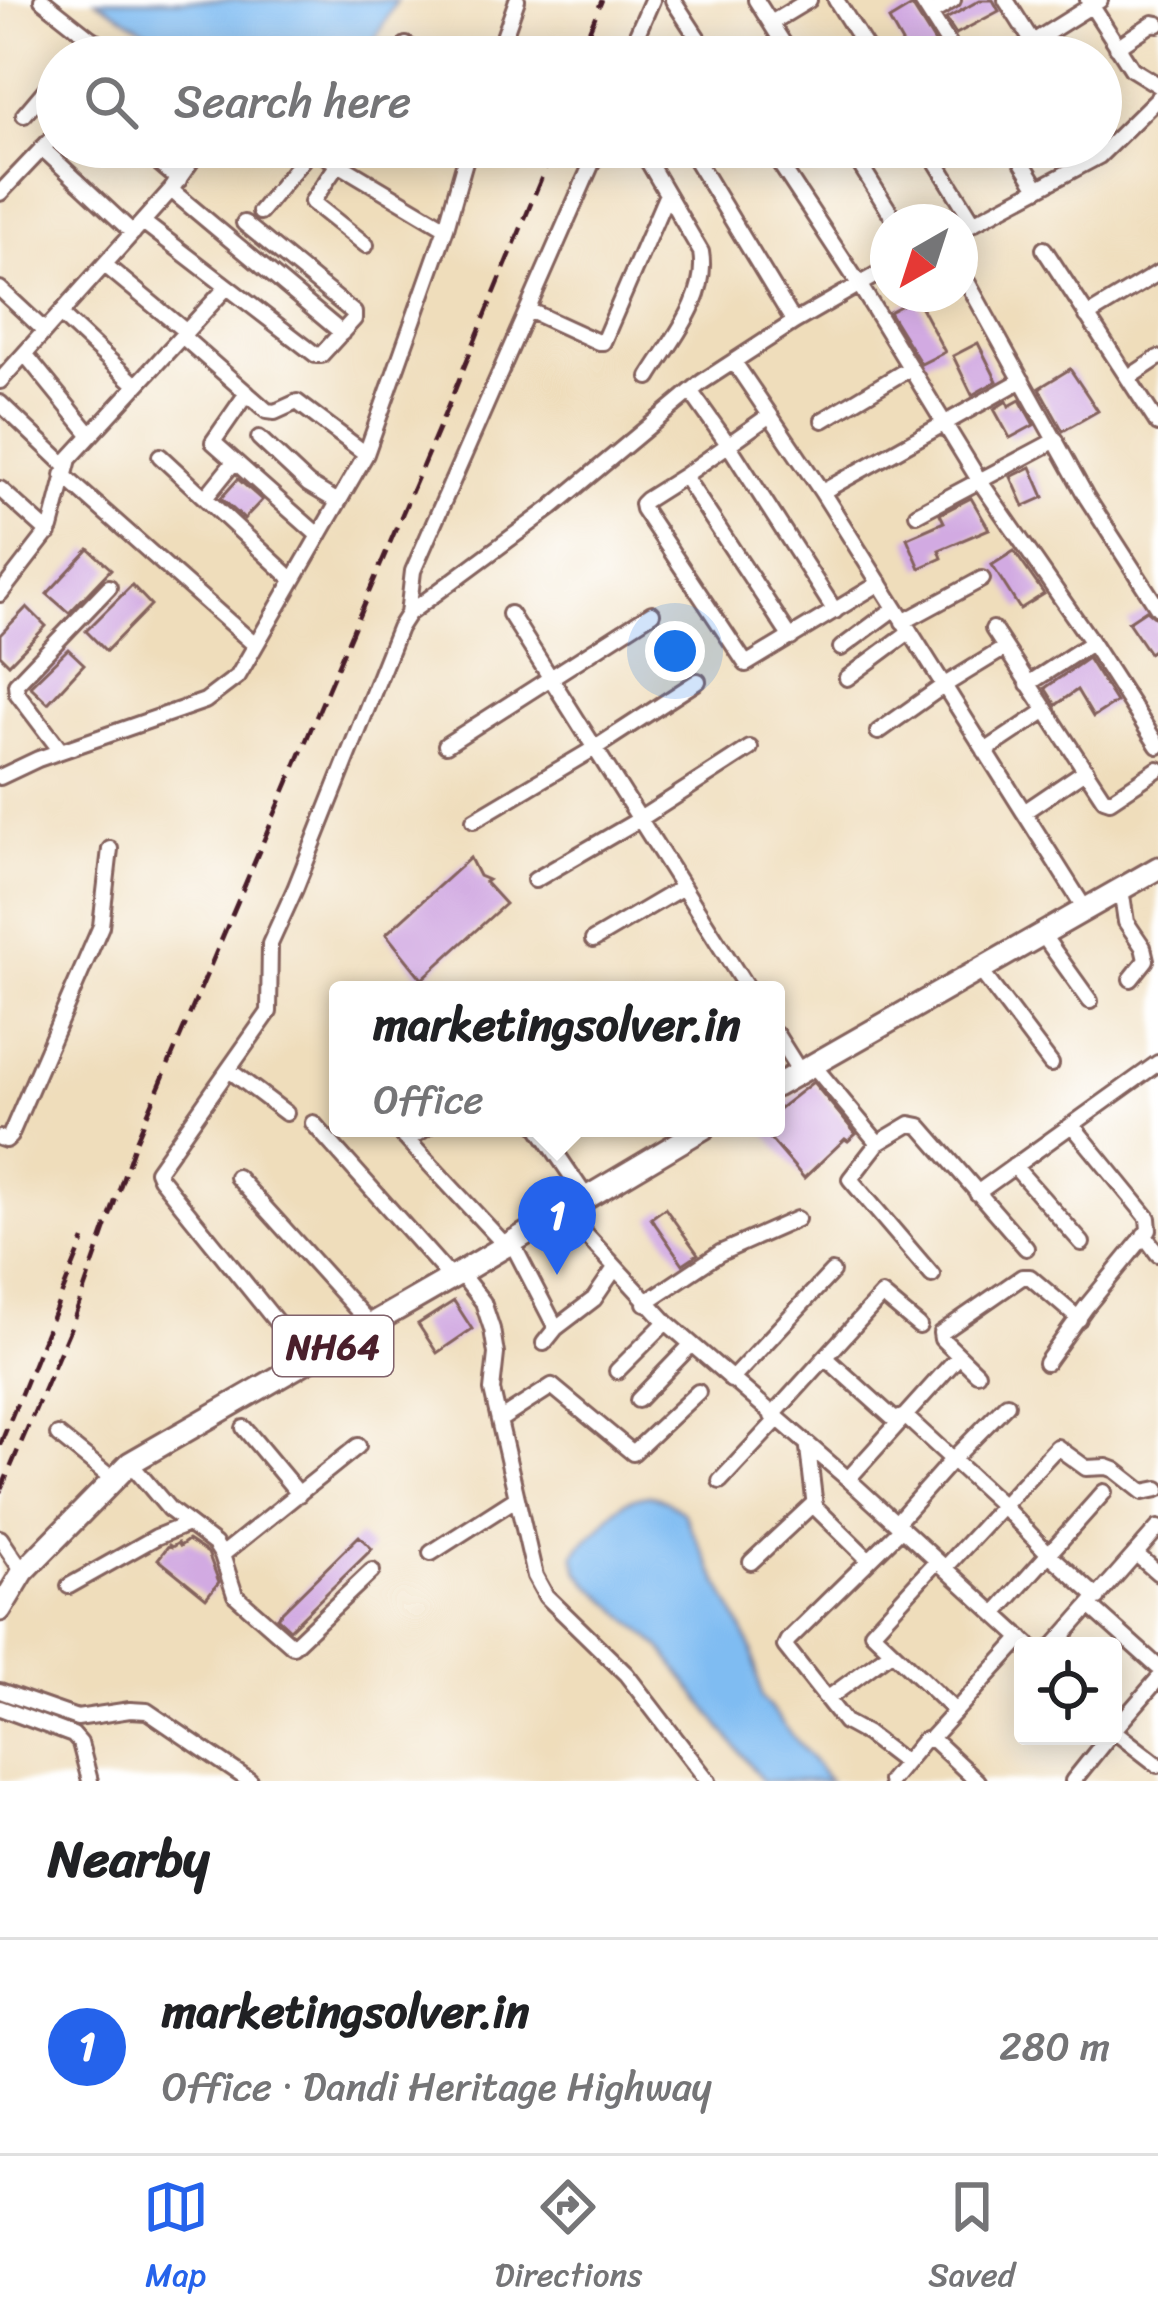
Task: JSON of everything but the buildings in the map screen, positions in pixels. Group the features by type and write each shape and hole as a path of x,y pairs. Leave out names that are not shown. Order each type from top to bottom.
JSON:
{"highway":[{"path":"785,1081 1158,868"},
{"name":"NH64","path":"0,1610 23,1572 122,1471 689,1137"}],"street":[{"path":"42,0 87,36"},
{"path":"637,36 652,0"},
{"path":"673,0 696,36"},
{"path":"756,0 779,36"},
{"path":"771,23 809,0"},
{"path":"836,0 857,36"},
{"path":"921,0 944,36"},
{"path":"930,14 953,0"},
{"path":"1006,0 1029,36"},
{"path":"502,36 511,2"},
{"path":"1042,36 1093,2 1111,36"},
{"path":"1122,44 1158,24"},
{"path":"1122,54 1132,69 1158,85"},
{"path":"1122,133 1158,98"},
{"path":"24,115 36,101"},
{"path":"0,193 36,154"},
{"path":"66,168 138,227 321,355 354,319 354,313 244,223"},
{"path":"159,168 342,333"},
{"path":"0,382 187,168"},
{"path":"260,212 295,168"},
{"path":"335,168 312,202 366,244"},
{"path":"345,168 446,228"},
{"path":"0,777 205,701 238,676 366,454 463,168"},
{"path":"408,614 413,571 590,168"},
{"path":"649,377 702,286 701,252 652,168"},
{"path":"701,168 794,322"},
{"path":"783,168 979,480 1158,746"},
{"path":"862,168 885,204"},
{"path":"938,168 956,204"},
{"path":"1026,168 1038,188"},
{"path":"978,220 1076,168"},
{"path":"528,310 603,342 667,194"},
{"path":"1044,249 1158,424"},
{"path":"105,265 271,412 297,402 366,454"},
{"path":"1088,316 1158,273"},
{"path":"308,1361 158,1171 269,1012 270,944 399,628 408,614 542,515 691,392 794,322 870,278"},
{"path":"0,594 49,533 64,470 90,434 227,287"},
{"path":"0,289 45,332"},
{"path":"978,301 1094,508 1158,608"},
{"path":"60,314 136,385"},
{"path":"25,354 90,434"},
{"path":"1128,378 1158,358"},
{"path":"734,362 822,492 1085,909"},
{"path":"823,420 910,368"},
{"path":"822,492 1022,380"},
{"path":"247,392 213,437 215,445 318,535"},
{"path":"691,392 835,611"},
{"path":"0,403 64,470 255,645"},
{"path":"770,415 646,500 643,509 744,662 750,664 880,583"},
{"path":"260,438 308,484 338,502"},
{"path":"917,514 1056,440"},
{"path":"160,457 292,578"},
{"path":"205,498 234,462"},
{"path":"684,476 791,638"},
{"path":"0,489 49,533"},
{"path":"847,678 906,627 982,579"},
{"path":"61,751 17,693 16,684 109,587"},
{"path":"841,648 895,608"},
{"path":"446,745 652,613"},
{"path":"510,614 742,981"},
{"path":"993,629 1107,802 1158,769"},
{"path":"1028,684 1091,643"},
{"path":"878,732 1005,648"},
{"path":"474,820 698,681"},
{"path":"985,751 1045,711"},
{"path":"535,880 750,748"},
{"path":"1024,812 1086,770"},
{"path":"0,1138 10,1136 100,926 110,849"},
{"path":"593,940 683,887"},
{"path":"1121,889 1126,922 1146,959 1130,979"},
{"path":"1042,934 1090,1001"},
{"path":"980,970 1052,1064"},
{"path":"785,1044 878,1143"},
{"path":"977,1192 1158,1063"},
{"path":"229,1070 286,1113"},
{"path":"314,1123 483,1302 496,1354 492,1390 535,1576 546,1596 626,1674 708,1781"},
{"path":"932,1275 850,1179 878,1143 915,1124 1026,1248"},
{"path":"1046,1364 1149,1230 1153,1213 1072,1125"},
{"path":"404,1137 508,1243 556,1328"},
{"path":"545,1137 586,1197"},
{"path":"1014,1166 1082,1243"},
{"path":"237,1177 371,1324"},
{"path":"563,1210 645,1303 1020,1637"},
{"path":"645,1303 720,1253 797,1219"},
{"path":"1144,1235 1158,1254"},
{"path":"544,1343 593,1299 615,1268"},
{"path":"731,1380 832,1271"},
{"path":"977,1373 942,1340 941,1333 1026,1275 1079,1319"},
{"path":"720,1480 882,1294 919,1325"},
{"path":"617,1371 666,1322"},
{"path":"638,1400 691,1345"},
{"path":"848,1479 958,1356"},
{"path":"826,1358 895,1420 905,1416"},
{"path":"501,1420 552,1386 633,1453 698,1392"},
{"path":"905,1763 845,1722 785,1646 869,1560 952,1460 1007,1404"},
{"path":"905,1416 1003,1506 1158,1667"},
{"path":"244,1428 298,1494"},
{"path":"58,1435 122,1471 214,1544 235,1595 292,1646 372,1571"},
{"path":"222,1556 358,1446"},
{"path":"955,1712 874,1636 873,1629 1003,1506 1057,1447 1086,1468 1110,1468 1143,1492 1158,1489"},
{"path":"808,1448 814,1503 869,1560"},
{"path":"995,1614 1104,1492"},
{"path":"431,1553 518,1498"},
{"path":"751,1562 814,1503"},
{"path":"69,1586 155,1537 188,1524"},
{"path":"1062,1637 1158,1528"},
{"path":"0,1538 23,1572"},
{"path":"1136,1553 1158,1573"},
{"path":"826,1699 891,1652"},
{"path":"890,1781 1014,1654"},
{"path":"1122,1719 1158,1679"},
{"path":"0,1691 77,1718 148,1711 250,1781"},
{"path":"0,1708 78,1738 90,1781"},
{"path":"1122,1736 1158,1766"},
{"path":"931,1738 977,1781"},
{"path":"1073,1781 1101,1745"}],"water":[{"path":"96,0 397,0 377,36 154,36"},
{"path":"649,1495 683,1512 752,1649 762,1698 829,1781 762,1781 661,1648 578,1571 574,1555 580,1546 623,1504"}],"railway":[{"path":"587,36 602,0"},
{"path":"0,1492 72,1324 136,1141 545,168"},
{"path":"0,1445 84,1240"}],"place":[{"name":"marketingsolver.in","path":"557,1275"}]}
